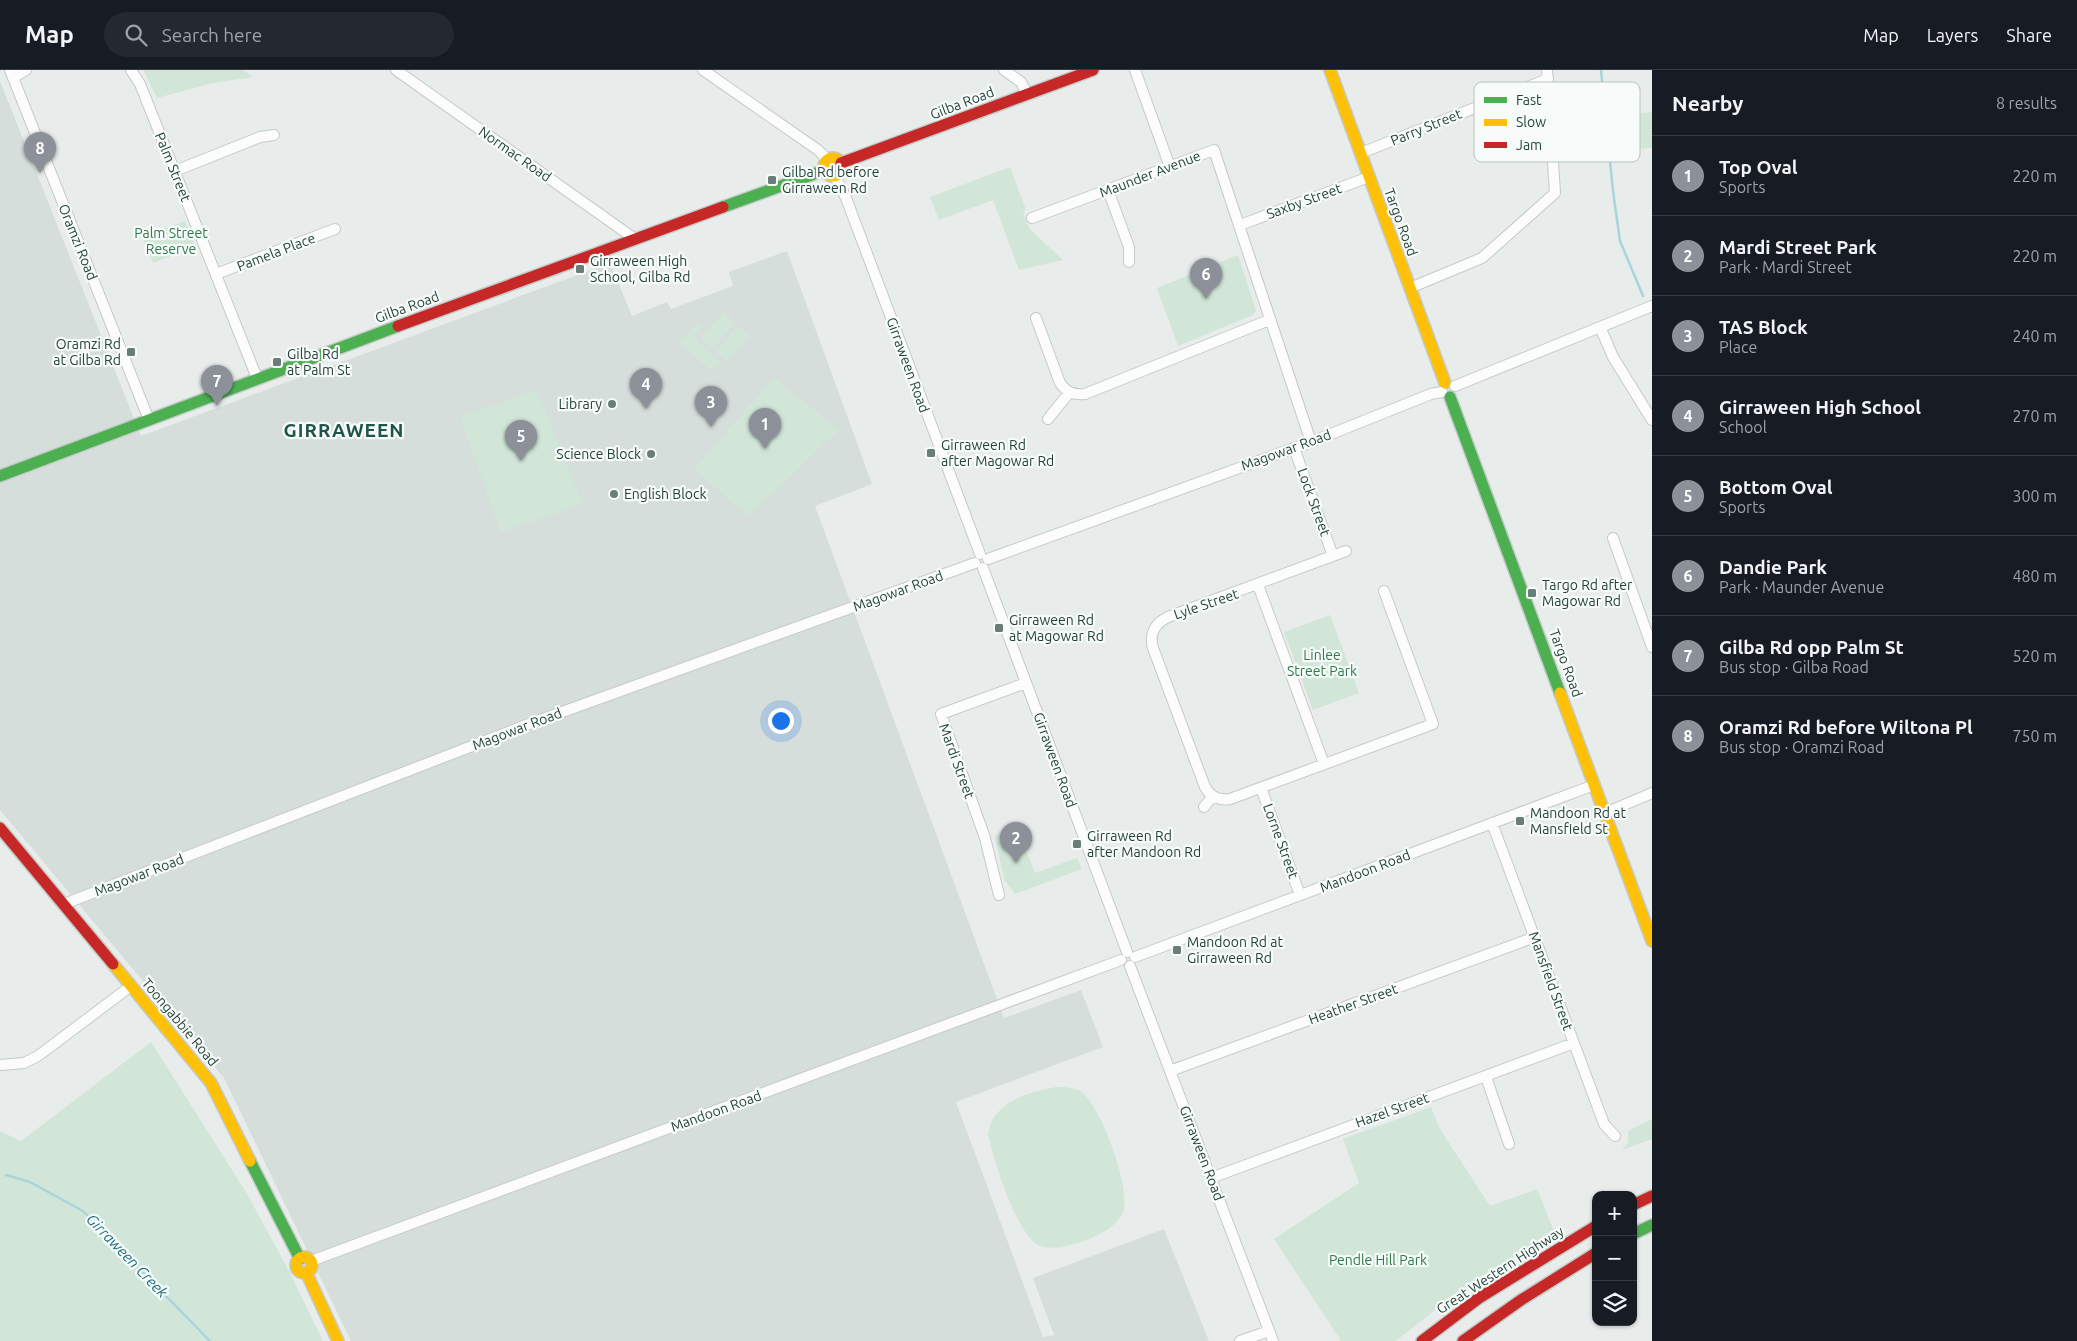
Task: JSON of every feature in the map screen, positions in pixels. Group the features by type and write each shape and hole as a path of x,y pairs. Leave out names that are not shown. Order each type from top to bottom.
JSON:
{"main road":[{"name":"Gilba Road","path":"0,476 256,378 829,169 835,158 841,163 1093,70"},
{"name":"Targo Road","path":"1330,70 1652,941"},
{"name":"Toongabbie Road","path":"0,828 211,1083 306,1264 338,1341"},
{"path":"1637,1203 1652,1196"},
{"path":"1637,1232 1652,1225"},
{"name":"Great Western Highway","path":"1422,1341 1495,1288 1592,1228"},
{"path":"1463,1341 1521,1300 1592,1256"}],"street":[{"name":"Oramzi Road","path":"26,70 11,74 149,420"},
{"name":"Palm Street","path":"131,70 139,82 256,378"},
{"name":"Normac Road","path":"396,70 635,239"},
{"name":"Girraween Road","path":"704,70 816,150 846,198 1128,959 1271,1336"},
{"path":"1004,70 1021,82 1027,94"},
{"path":"1135,70 1170,167"},
{"name":"Parry Street","path":"1530,82 1547,75"},
{"name":"Parry Street","path":"1360,153 1474,105"},
{"path":"175,172 260,137 274,135"},
{"name":"Maunder Avenue","path":"1032,218 1214,150 1240,225 1269,320 1312,442"},
{"path":"1410,288 1482,258 1555,193 1553,162"},
{"name":"Saxby Street","path":"1240,225 1369,177"},
{"path":"1108,190 1129,247 1129,262"},
{"name":"Pamela Place","path":"216,274 335,229"},
{"name":"Magowar Road","path":"64,904 529,724 1312,442 1430,394 1448,390 1652,306"},
{"path":"1036,318 1060,383 1069,393 1086,394 1269,320"},
{"path":"1600,327 1613,357 1652,420"},
{"path":"1048,419 1069,393"},
{"name":"Lock Street","path":"1294,448 1334,556"},
{"path":"1613,538 1652,647"},
{"name":"Lyle Street","path":"1213,796 1205,787 1153,648 1152,637 1156,626 1168,617 1346,551"},
{"path":"1258,585 1324,764"},
{"path":"1204,807 1213,796 1225,800 1433,724 1384,591"},
{"name":"Mardi Street","path":"999,895 985,838 941,714 1026,683"},
{"name":"Mandoon Road","path":"306,1264 1594,785"},
{"name":"Lorne Street","path":"1261,788 1300,895"},
{"path":"1605,813 1652,793"},
{"name":"Mansfield Street","path":"1492,823 1604,1124 1615,1136"},
{"name":"Heather Street","path":"1170,1071 1535,937"},
{"path":"0,1065 24,1063 38,1056 131,986"},
{"name":"Hazel Street","path":"1211,1178 1574,1043"},
{"path":"1486,1077 1509,1144"},
{"path":"1240,1341 1271,1336"}],"shaded area":[{"path":"0,81 141,436 610,263 632,316 667,302 671,309 733,286 729,272 787,251 872,484 815,506 1004,1018 1081,990 1103,1047 956,1102 1043,1337 1054,1335 1033,1278 1164,1229 1209,1341 351,1341 224,1078 0,810"}],"green space":[{"path":"143,70 243,70 253,77 213,83 157,98"},
{"path":"1652,112 1652,148 1640,149 1640,113"},
{"path":"1010,167 1026,210 1023,211 1029,228 1063,260 1019,270 993,200 939,220 930,197"},
{"name":"Palm Street Reserve","path":"185,221 195,247 153,263 142,237"},
{"path":"1238,255 1256,310 1253,315 1178,346 1157,288"},
{"path":"724,312 735,323 712,349 701,338"},
{"path":"698,322 702,326 693,337 721,362 712,371 680,343"},
{"path":"738,326 750,336 727,362 715,351"},
{"path":"774,378 839,430 748,516 694,469"},
{"path":"537,390 583,504 501,532 460,417"},
{"name":"Linlee Street Park","path":"1330,615 1359,693 1313,710 1284,632"},
{"path":"1017,827 1035,873 1077,858 1082,869 1015,894 1004,879 995,836"},
{"path":"151,1042 246,1192 290,1273 323,1341 0,1341 0,1131 21,1141"},
{"path":"1056,1087 1079,1090 1090,1101 1098,1114 1120,1170 1125,1204 1119,1220 1104,1232 1093,1238 1061,1247 1050,1248 1040,1246 1031,1240 1023,1228 1007,1196 988,1134 991,1123 1004,1106 1023,1096"},
{"name":"Pendle Hill Park","path":"1431,1107 1440,1129 1490,1206 1537,1189 1554,1231 1455,1294 1396,1341 1341,1341 1274,1239 1359,1183 1343,1139"},
{"path":"1652,1119 1652,1139 1622,1150 1628,1142 1628,1131"}],"waterway":[{"path":"1601,70 1602,82"},
{"path":"1610,162 1620,241 1643,296"},
{"name":"Girraween Creek","path":"6,1175 30,1182 83,1211 210,1341"}],"traffic: fast":[{"path":"723,207 825,170"},
{"path":"0,476 398,326"},
{"path":"1450,397 1560,693"},
{"path":"250,1161 300,1259"},
{"path":"1637,1232 1652,1225"}],"traffic: slow":[{"path":"1330,70 1445,383"},
{"path":"833,158 839,161 842,167 839,173 833,176 827,173 824,167 827,161 833,158"},
{"path":"1560,693 1652,941"},
{"path":"113,964 211,1083 250,1161"},
{"path":"304,1257 312,1265 304,1273 296,1265 304,1257"},
{"path":"306,1272 338,1341"}],"traffic: jam":[{"path":"841,163 1093,70"},
{"path":"398,326 723,207"},
{"path":"0,828 113,964"},
{"path":"1637,1203 1652,1196"},
{"path":"1422,1341 1479,1298 1592,1228"},
{"path":"1463,1341 1521,1300 1592,1256"}],"place":[{"name":"Oramzi Rd before Wiltona Pl","path":"40,173"},
{"name":"Gilba Rd before Girraween Rd","path":"772,180"},
{"name":"Girraween High School, Gilba Rd","path":"580,269"},
{"name":"Dandie Park","path":"1206,299"},
{"name":"Oramzi Rd at Gilba Rd","path":"131,352"},
{"name":"Gilba Rd at Palm St","path":"277,362"},
{"name":"Library","path":"612,404"},
{"name":"Gilba Rd opp Palm St","path":"217,406"},
{"name":"Girraween High School","path":"646,409"},
{"name":"TAS Block","path":"711,427"},
{"name":"Top Oval","path":"765,449"},
{"name":"Girraween Rd after Magowar Rd","path":"931,453"},
{"name":"Science Block","path":"651,454"},
{"name":"Bottom Oval","path":"521,461"},
{"name":"English Block","path":"614,494"},
{"name":"Targo Rd after Magowar Rd","path":"1532,593"},
{"name":"Girraween Rd at Magowar Rd","path":"999,628"},
{"name":"Mandoon Rd at Mansfield St","path":"1520,821"},
{"name":"Girraween Rd after Mandoon Rd","path":"1077,844"},
{"name":"Mardi Street Park","path":"1016,863"},
{"name":"Mandoon Rd at Girraween Rd","path":"1177,950"}],"district":[{"name":"GIRRAWEEN","path":"344,430"}]}
